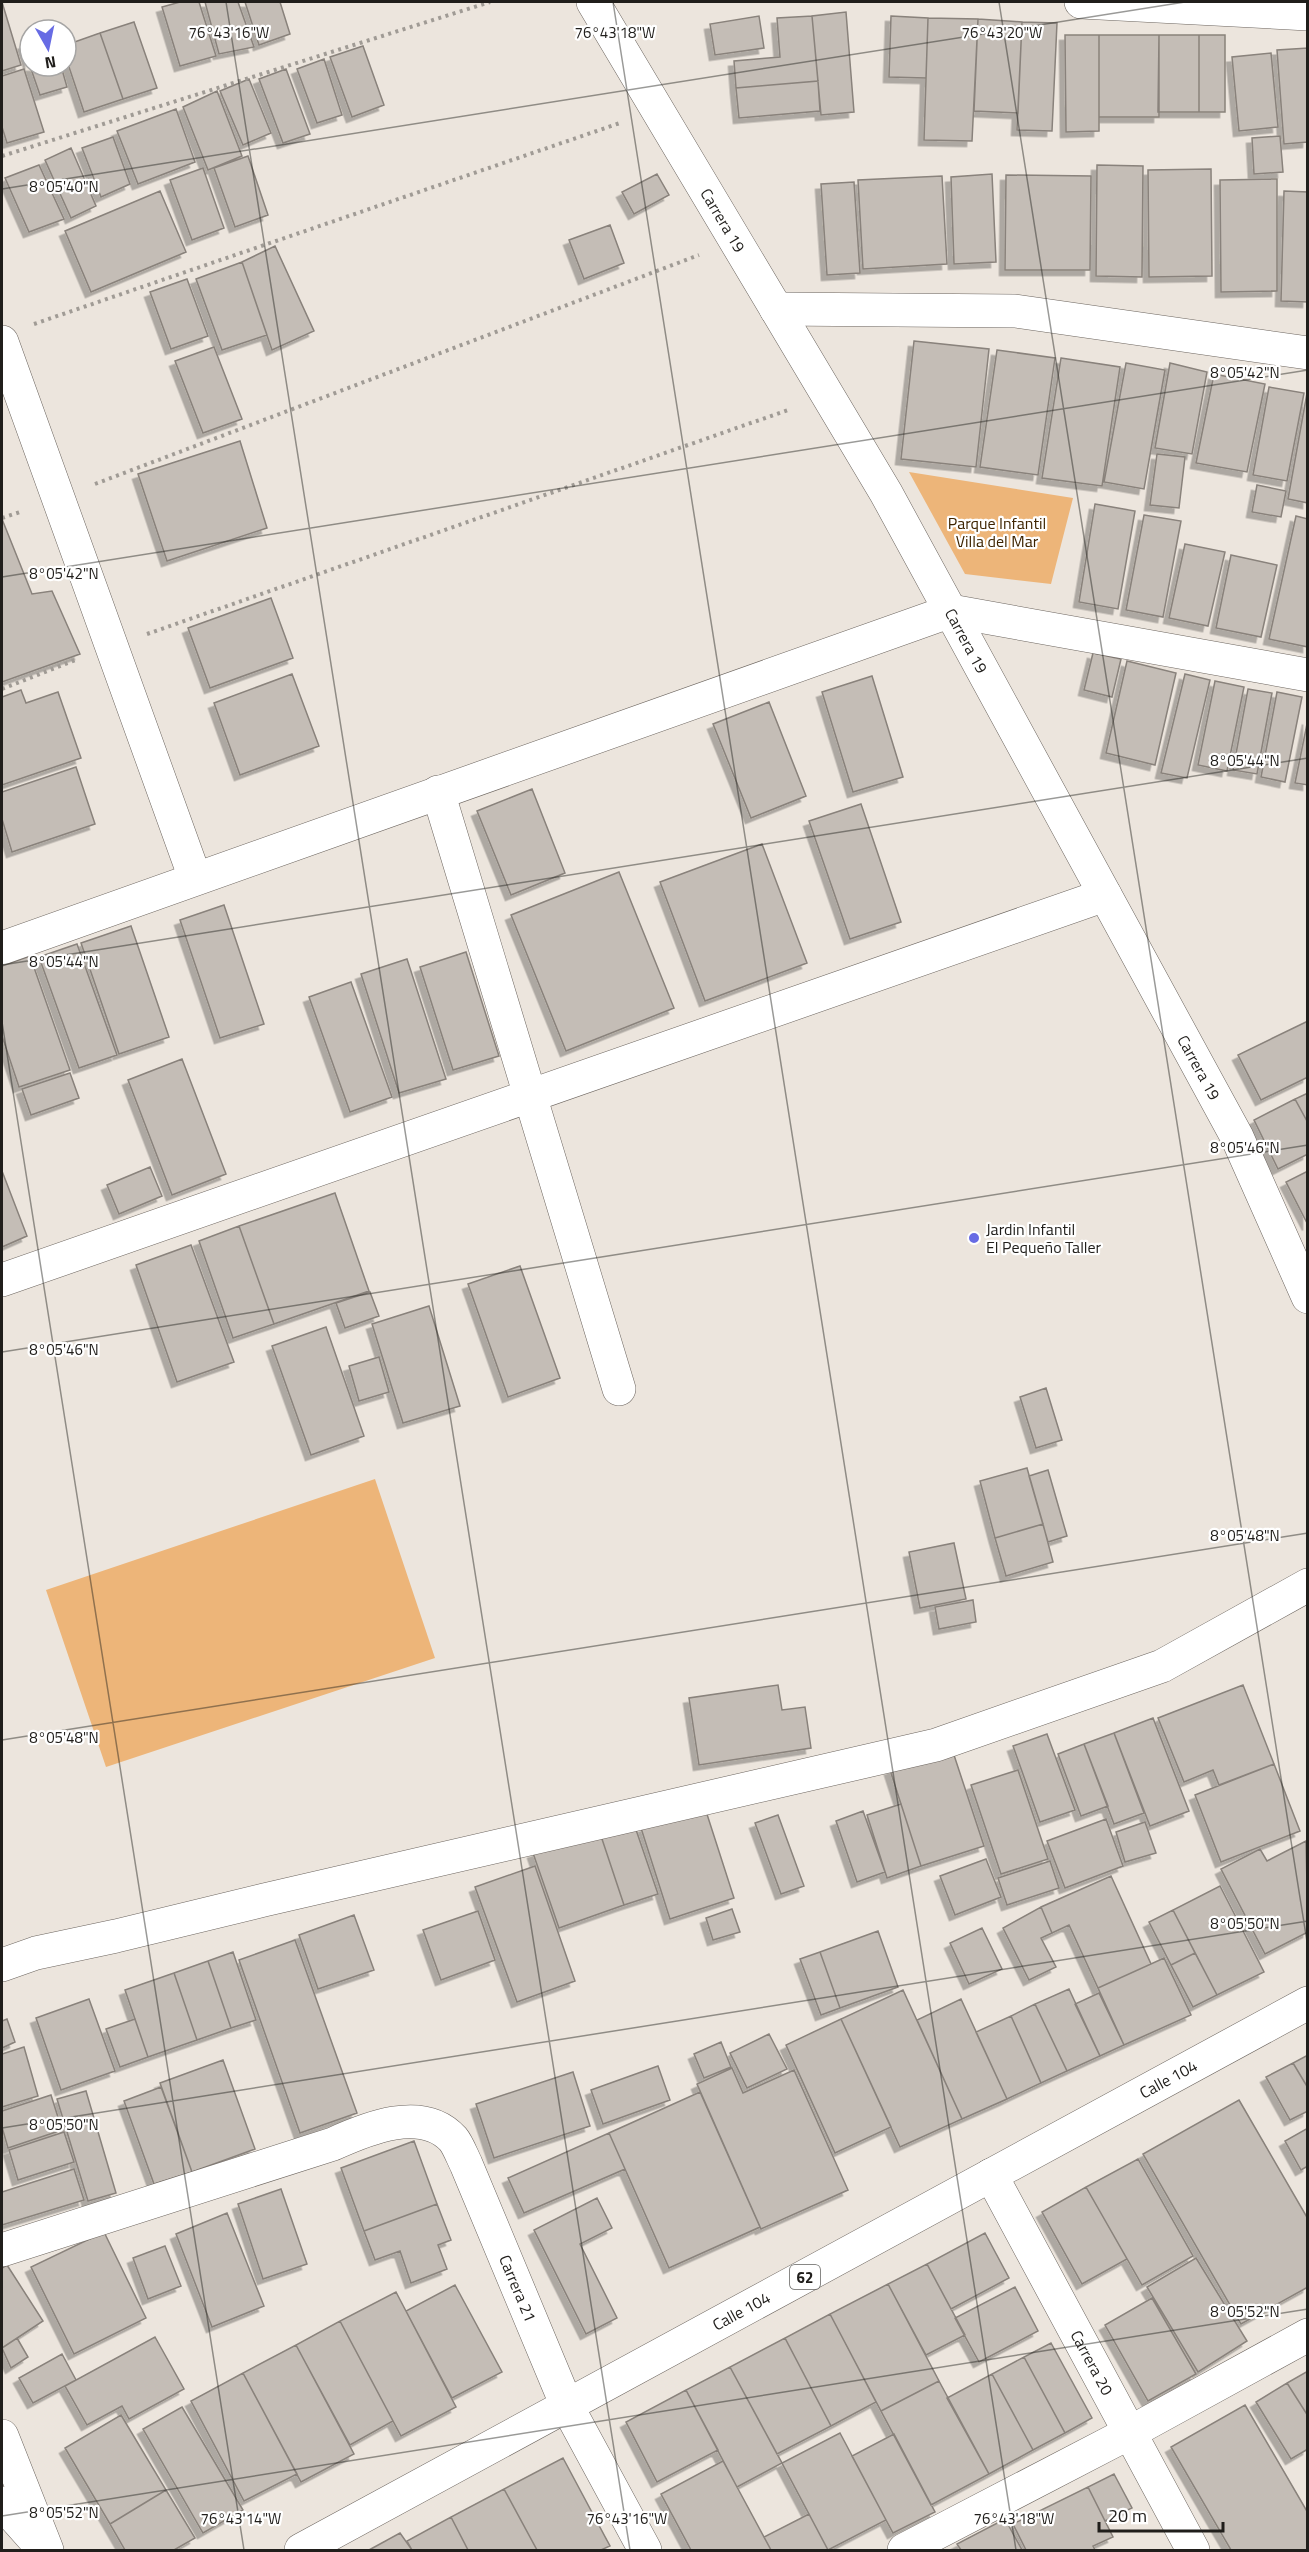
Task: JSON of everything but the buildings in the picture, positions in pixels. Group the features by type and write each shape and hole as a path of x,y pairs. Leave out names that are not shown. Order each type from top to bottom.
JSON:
{"street":[{"name":"Carrera 19","path":"593,2 828,396 951,611 1237,1137 1308,1297"},
{"path":"1081,2 1213,5 1308,14"},
{"path":"776,309 1015,312 1308,353"},
{"path":"13,335 58,498 195,878"},
{"path":"2,948 951,611 1308,675"},
{"path":"438,792 619,1389"},
{"path":"2,1280 1105,895"},
{"path":"2,1965 36,1953 936,1745 1162,1666 1308,1585"},
{"name":"Calle 104","path":"301,2550 1308,2003"},
{"name":"Carrera 21","path":"2,2250 333,2144 371,2126 405,2121 434,2126 453,2139 567,2406 645,2550"},
{"name":"Carrera 20","path":"991,2175 1194,2550"},
{"path":"904,2550 1129,2433 1308,2335"},
{"path":"2,2436 46,2550"},
{"path":"2,2503 46,2550"}],"path":[{"path":"2,156 490,2"},
{"path":"13,335 657,110"},
{"path":"58,498 736,241"},
{"path":"2,689 111,646 828,396"}],"green space":[{"name":"Parque Infantil Villa del Mar","path":"909,472 1073,498 1051,584 965,574"},
{"path":"375,1479 435,1658 106,1767 46,1590"}],"place":[{"name":"Jardin Infantil El Pequeño Taller","path":"974,1238"}]}
